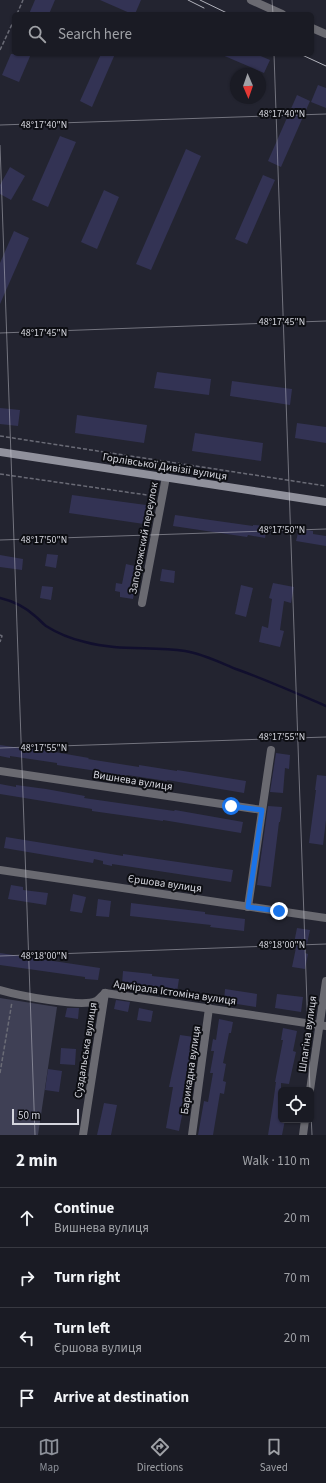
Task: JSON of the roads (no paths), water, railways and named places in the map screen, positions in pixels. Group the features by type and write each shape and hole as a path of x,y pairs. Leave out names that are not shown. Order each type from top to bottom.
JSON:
{"main road":[{"name":"Горлівської Дивізії вулиця","path":"0,452 326,502"}],"street":[{"path":"251,0 278,12"},
{"path":"314,29 326,34"},
{"name":"Запорожский переулок","path":"142,603 166,477"},
{"path":"248,907 271,750"},
{"name":"Вишнева вулиця","path":"0,771 262,810"},
{"name":"Єршова вулиця","path":"0,870 326,918"},
{"name":"Шпагіна вулиця","path":"311,1087 323,1025 326,981"},
{"name":"Адмірала Істоміна вулиця","path":"0,990 13,994 86,1003 96,1001 105,993 323,1025"},
{"name":"Суздальська вулиця","path":"83,1135 105,993"},
{"name":"Барикадна вулиця","path":"192,1135 209,1008"},
{"path":"303,1135 305,1123"}],"waterway":[{"path":"0,598 19,605 46,626 75,639 97,645 192,652 211,658 326,706"}],"tram line":[{"path":"188,0 204,8"},
{"path":"200,0 225,12"},
{"path":"304,56 326,66"}]}
